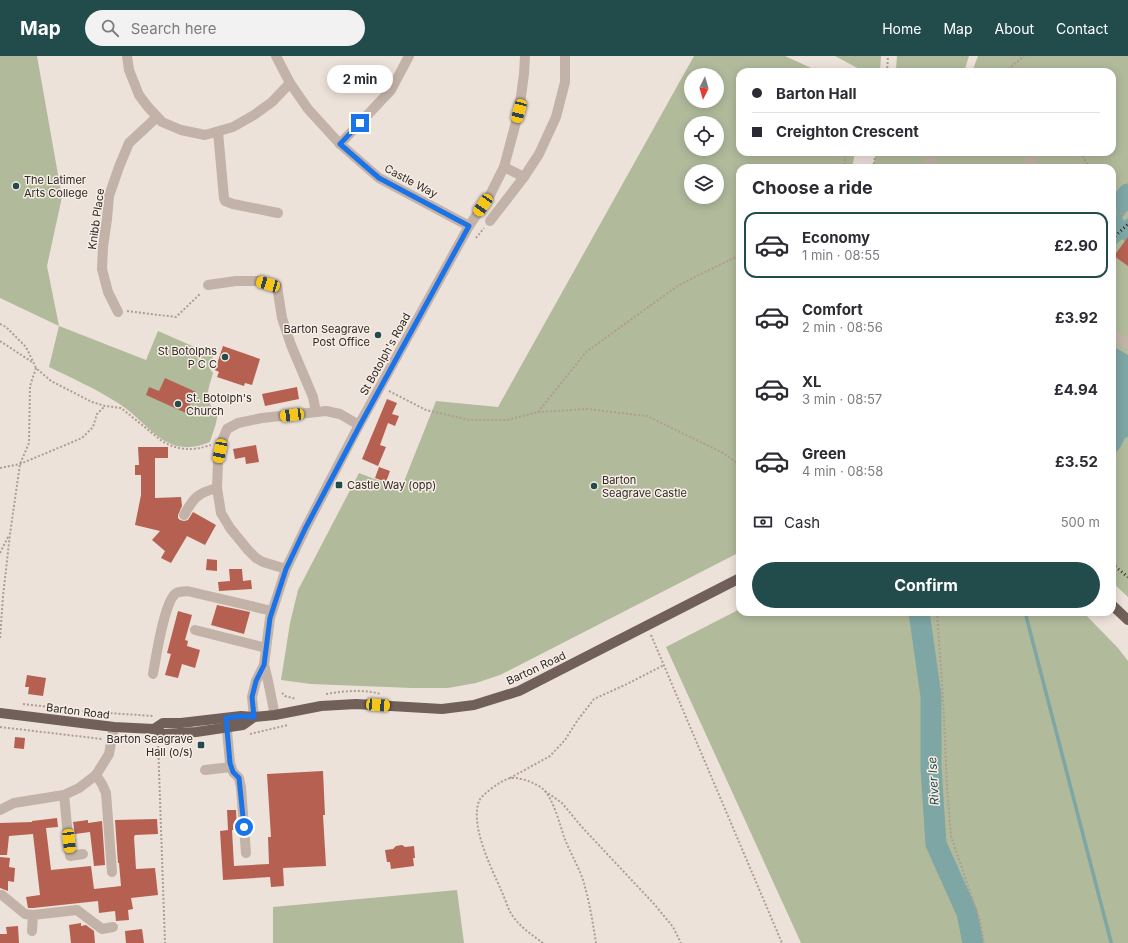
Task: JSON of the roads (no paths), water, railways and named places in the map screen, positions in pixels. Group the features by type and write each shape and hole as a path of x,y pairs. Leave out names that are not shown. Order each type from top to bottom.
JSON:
{"main road":[{"name":"Barton Road","path":"0,713 114,727 154,729 163,734 174,734 226,723 243,725 254,717 275,715 321,706 356,704 442,709 474,705 519,691 736,580"},
{"path":"1116,609 1128,620"}],"street":[{"path":"127,56 129,70 139,95 157,117 162,122 181,130 205,135 233,128 272,102 290,83"},
{"name":"Castle Way","path":"276,56 290,83 308,109 340,144 379,178 469,226"},
{"path":"340,144 391,90 410,56"},
{"name":"St Botolph's Road","path":"254,717 252,697 256,681 264,665 272,611 286,569 305,529 380,387 469,226 490,195 504,167 519,111 526,56"},
{"path":"490,221 524,177 539,154 556,117 565,82 565,56"},
{"name":"Knibb Place","path":"118,312 108,292 102,269 109,196 129,143 157,117"},
{"path":"218,132 225,201 228,203 278,213"},
{"path":"1029,164 1032,158"},
{"path":"504,167 524,177"},
{"path":"208,285 236,281 259,281 277,286 282,318 291,345 313,397 316,412"},
{"path":"1116,336 1128,344"},
{"path":"286,569 263,562 256,558 236,536 221,512 217,488 218,462 222,441 227,429 238,423 262,418 316,412 333,412 340,414 360,425"},
{"path":"184,515 195,498 205,492 217,488"},
{"path":"153,674 167,609 175,594 187,591 272,611"},
{"path":"196,630 266,648"},
{"name":"St Botolph's Road","path":"264,665 269,681 275,715"},
{"path":"226,723 231,767 233,772 239,778 240,783 246,853"},
{"path":"0,810 14,803 64,795 79,788 96,775 109,754 114,727"},
{"path":"205,770 231,767"},
{"path":"96,775 106,793 112,872"},
{"path":"64,795 70,856 84,854"},
{"path":"0,895 2,895 25,914 33,915 77,910 102,929 113,928"},
{"path":"32,931 33,915"}],"water":[{"path":"1122,217 1124,221 1128,218 1128,244 1122,239 1116,244 1116,218"},
{"path":"1116,348 1128,355 1128,437 1125,438 1120,448 1116,452"}],"waterway":[{"name":"River Ise","path":"1116,208 1128,194"},
{"name":"River Ise","path":"920,616 931,696 931,768 936,844 967,913 973,943"},
{"path":"1026,616 1111,942"}],"railway":[{"path":"1116,235 1128,224"},
{"path":"1116,567 1128,577"}],"place":[{"name":"The Latimer Arts College","path":"16,186"},
{"name":"Barton Seagrave Post Office","path":"378,335"},
{"name":"St Botolphs P C C","path":"225,357"},
{"name":"St. Botolph's Church","path":"178,404"},
{"name":"Castle Way (opp)","path":"339,485"},
{"name":"Barton Seagrave Castle","path":"594,486"},
{"name":"Barton Seagrave Hall (o/s)","path":"201,745"}]}
